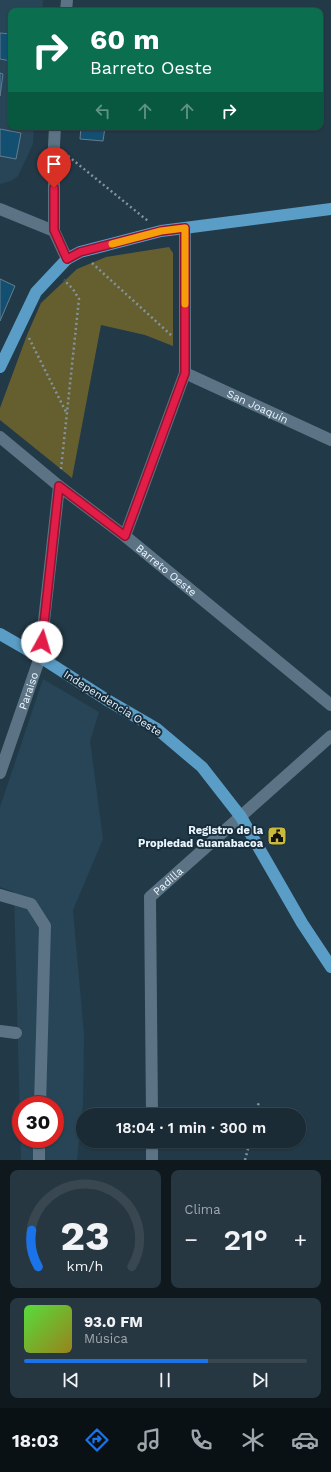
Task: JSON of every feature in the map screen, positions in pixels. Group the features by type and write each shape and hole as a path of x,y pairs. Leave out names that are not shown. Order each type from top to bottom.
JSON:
{"main road":[{"path":"0,367 36,292 67,259 80,252 161,231 331,209"},
{"name":"Independencia Oeste","path":"0,634 157,730 202,766 241,817 302,923 331,967"}],"street":[{"path":"55,130 54,230 67,259"},
{"path":"0,209 54,230"},
{"path":"125,536 185,373 185,228"},
{"name":"San Joaquín","path":"185,373 331,440"},
{"name":"Barreto Oeste","path":"0,437 59,486 125,536 331,706"},
{"name":"Paraiso","path":"0,773 40,658 59,486"},
{"name":"Padilla","path":"152,1108 150,898 331,736"},
{"path":"0,895 31,904 45,926 40,1096"},
{"path":"0,1031 16,1033"},
{"path":"39,1148 39,1160"},
{"path":"152,1148 152,1160"}],"path":[{"path":"54,145 161,231"},
{"path":"80,252 185,348"},
{"path":"55,272 73,289 79,300 59,486"},
{"path":"27,334 67,415"},
{"path":"258,1108 259,1101"},
{"path":"245,1160 248,1148"}],"shaded area":[{"path":"0,0 43,0 42,8 8,8 8,130 34,130 33,144 18,176 11,181 0,184"},
{"path":"169,247 173,253 173,346 145,335 101,325 72,478 0,420 0,408 27,335 41,303 77,269 106,257"},
{"path":"43,679 99,712 90,741 103,839 73,910 84,1034 83,1108 76,1108 76,1148 78,1148 77,1160 21,1160 21,1148 64,1148 64,1096 19,1096 14,892 0,887 0,807"}],"building":[{"path":"0,33 8,34 8,60 0,59"},
{"path":"0,73 3,74 0,96"},
{"path":"0,129 21,133 16,159 0,156"},
{"path":"81,130 105,130 103,141 80,139"},
{"path":"0,279 15,286 0,321"}],"slow traffic":[{"path":"112,244 161,231 185,228 185,304"}],"place":[{"name":"Registro de la Propiedad Guanabacoa","path":"277,836"}],"route":[{"path":"42,642 59,486 125,536 185,373 185,228 161,231 80,252 67,259 54,230 54,188"}]}
